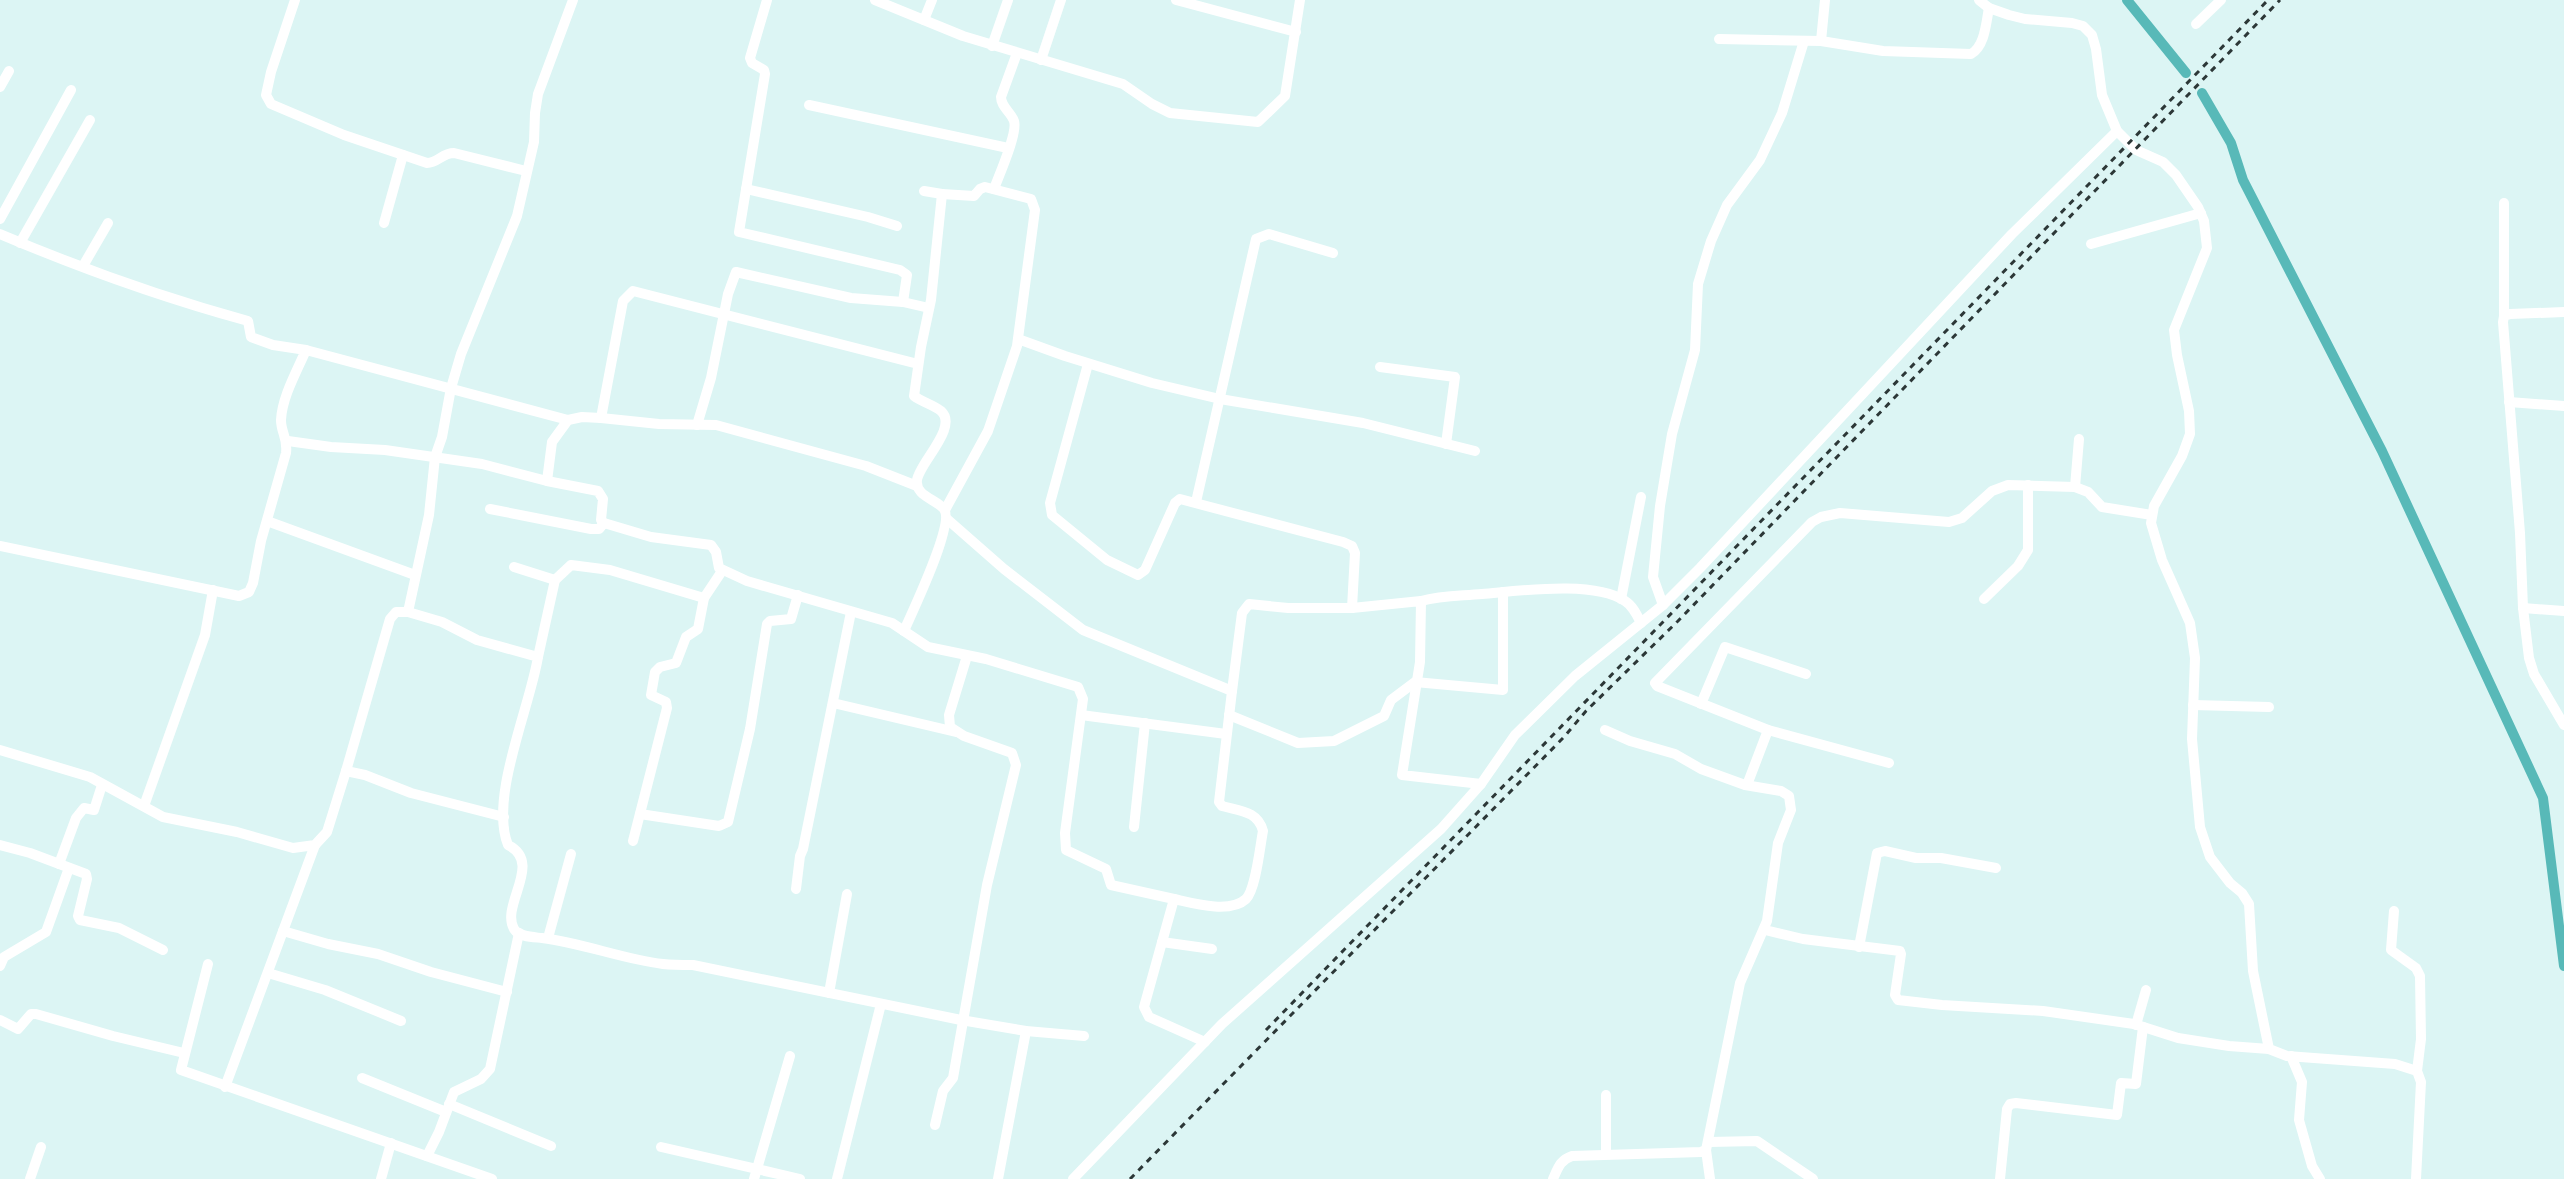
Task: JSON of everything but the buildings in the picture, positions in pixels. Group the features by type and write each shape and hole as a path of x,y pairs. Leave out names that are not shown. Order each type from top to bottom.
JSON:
{"street":[{"path":"295,0 271,72 266,95 271,104 344,136 433,163 443,155 454,153 526,171"},
{"path":"408,612 430,514 435,457 442,437 451,388 461,354 517,216 534,142 538,94 573,0"},
{"path":"767,0 750,58 752,63 764,70 765,74 739,232 900,270 907,275 903,302"},
{"path":"875,0 992,46 1123,84 1152,104 1170,113 1258,122 1285,96 1300,0"},
{"path":"924,20 932,0"},
{"path":"992,46 1008,0"},
{"path":"1041,60 1061,0"},
{"path":"1176,0 1193,2 1296,32"},
{"path":"1821,41 1825,0"},
{"path":"1979,0 1989,8 2025,19 2072,23 2083,26 2092,35 2104,100 2117,131 2136,150 2162,162 2176,174 2204,221 2207,248 2174,330 2177,355 2189,411 2190,434 2182,456 2158,498 2151,523 2162,560 2190,623 2195,658 2192,739 2200,827 2210,857 2230,884 2242,893 2249,904 2253,971 2269,1048"},
{"path":"2196,24 2222,0"},
{"path":"1719,39 1821,41 1883,51 1971,54 1976,51 1981,43 1989,8"},
{"path":"1663,605 1654,577 1660,506 1672,434 1695,350 1698,284 1711,241 1727,205 1760,160 1782,113 1804,41"},
{"path":"994,189 1008,148 1014,122 1001,103 1000,97 1017,53"},
{"path":"0,87 9,72"},
{"path":"0,219 71,90"},
{"path":"809,105 1008,148"},
{"path":"20,242 90,120"},
{"path":"1072,1179 1205,1042 1287,965 1441,829 1481,784 1515,735 1575,676 1663,605 2012,234 2117,131"},
{"path":"384,223 403,155"},
{"path":"746,188 898,226"},
{"path":"904,631 944,536 946,514 988,431 1018,339 1035,205 1031,199 994,189 982,188 974,196 924,191"},
{"path":"917,486 917,478 943,434 946,420 942,412 914,396 929,308 942,194"},
{"path":"2504,204 2503,322 2523,608 2531,666 2564,724"},
{"path":"2091,244 2201,214"},
{"path":"83,266 108,223"},
{"path":"0,234 83,266 207,309 248,321 251,337 260,342 306,350 431,385 451,388 568,420 582,417 659,424 716,425 856,464 917,486 924,495 1004,569 1083,630 1232,691"},
{"path":"1196,502 1256,239 1269,234 1332,253"},
{"path":"697,425 711,378 723,316 736,272 851,298 903,302 929,308"},
{"path":"601,418 624,301 632,291 723,316 918,364"},
{"path":"2504,316 2510,314 2564,312"},
{"path":"1018,339 1088,364 1152,383 1220,399 1363,423 1475,451"},
{"path":"0,546 240,596 249,592 256,576 258,556 286,453 288,440 281,422 282,410 306,350"},
{"path":"1088,364 1050,503 1052,515 1107,560 1138,575 1145,570 1175,503 1180,499 1352,546 1355,562 1352,608"},
{"path":"1380,367 1456,377 1446,444"},
{"path":"2509,402 2564,406"},
{"path":"547,481 552,442 568,420"},
{"path":"2075,487 2079,439"},
{"path":"288,440 482,464 547,481 598,491 603,499 601,520 604,523 651,537 711,546 714,548 719,568 722,571 754,584 798,594 851,612 892,623 928,647 986,659 1078,688 1082,693 1083,699 1065,833 1066,850 1106,869 1111,885 1201,906 1230,906 1246,899 1251,890 1263,831 1260,822 1254,815 1222,806 1219,802 1241,621 1245,607 1257,604 1288,608 1352,608 1421,601 1441,595 1544,588 1594,591 1621,599 1631,606 1641,623"},
{"path":"1889,763 1768,730 1657,686 1656,679 1812,522 1821,517 1840,513 1949,522 1962,518 2000,486 2028,485 2075,487 2088,492 2102,507 2152,515"},
{"path":"1984,599 2018,566 2028,550 2028,485"},
{"path":"1621,599 1641,497"},
{"path":"490,508 591,529 599,529 604,523"},
{"path":"267,521 415,575"},
{"path":"704,598 610,570 581,565 571,565 555,580 506,789 504,836 508,845 517,849 523,861 512,922 515,930 519,933 662,964 693,965 962,1020 1026,1031 1084,1036"},
{"path":"514,567 555,580"},
{"path":"633,841 667,708 666,702 651,695 655,672 660,668 671,666 679,659 686,637 698,629 704,598 722,571"},
{"path":"144,806 205,635 213,590"},
{"path":"1229,715 1298,743 1334,741 1384,716 1391,700 1415,682 1503,690 1503,592"},
{"path":"640,814 719,826 728,822 750,728 767,624 770,621 791,619 798,594"},
{"path":"1421,601 1420,662 1415,682 1402,775 1481,784"},
{"path":"2523,608 2564,611"},
{"path":"225,1087 315,845 327,832 390,619 396,612 408,612 442,622 477,640 538,656"},
{"path":"796,890 800,856 803,849 851,612"},
{"path":"1701,704 1725,647 1806,674"},
{"path":"957,732 950,727 949,715 967,656"},
{"path":"833,703 957,732 1012,753 1016,765 987,885 953,1078 943,1091 935,1125"},
{"path":"2193,705 2269,707"},
{"path":"1081,715 1226,734"},
{"path":"1134,827 1145,723"},
{"path":"1605,730 1630,741 1675,754 1694,766 1747,785 1784,792 1789,796 1791,807 1778,843 1765,930 1740,983 1707,1146 1710,1179"},
{"path":"1747,785 1768,730"},
{"path":"0,750 90,777 162,817 237,832 293,848 315,845"},
{"path":"346,771 365,775 411,793 504,817"},
{"path":"0,966 4,957 46,932 76,818 84,808 94,810 102,784"},
{"path":"0,845 64,866 87,877 78,916 80,920 119,928 163,950"},
{"path":"1859,947 1877,853 1885,851 1916,858 1941,858 1996,868"},
{"path":"548,938 571,854"},
{"path":"829,993 847,894"},
{"path":"1174,899 1144,1007 1145,1012 1149,1017 1205,1042"},
{"path":"2394,911 2391,950 2416,968 2420,976 2421,1039 2417,1071 2420,1082 2416,1179"},
{"path":"1765,930 1803,939 1830,941 1844,946 1900,951 1895,994 1898,1000 1942,1005 2043,1011 2140,1026 2178,1038 2236,1047 2269,1048 2290,1056 2395,1064 2417,1071"},
{"path":"283,931 328,944 378,954 430,972 507,992"},
{"path":"428,1156 447,1108 457,1089 481,1079 490,1069 519,933"},
{"path":"1162,942 1212,949"},
{"path":"208,964 181,1070 492,1179"},
{"path":"268,973 325,990 401,1021"},
{"path":"2000,1179 2007,1109 2010,1104 2016,1103 2117,1114 2121,1083 2136,1084 2140,1026 2146,990"},
{"path":"837,1179 881,1004"},
{"path":"1,1021 15,1028 20,1028 31,1014 36,1014 104,1034 184,1053"},
{"path":"998,1179 1026,1031"},
{"path":"756,1174 790,1056"},
{"path":"2290,1056 2302,1082 2298,1120 2312,1166 2320,1179"},
{"path":"362,1078 551,1146"},
{"path":"1606,1095 1606,1153"},
{"path":"1553,1179 1560,1163 1565,1158 1606,1153 1701,1152 1707,1146 1757,1141 1813,1179"},
{"path":"381,1179 391,1143"},
{"path":"30,1179 41,1147"},
{"path":"661,1148 756,1174 800,1179"}],"waterway":[{"path":"2127,0 2186,73"},
{"path":"2202,93 2231,143 2243,180 2382,451 2543,798 2564,966"}],"railway":[{"path":"1266,1030 2268,0"},
{"path":"1130,1179 1564,737 1586,711 1678,621 2280,0"}]}
